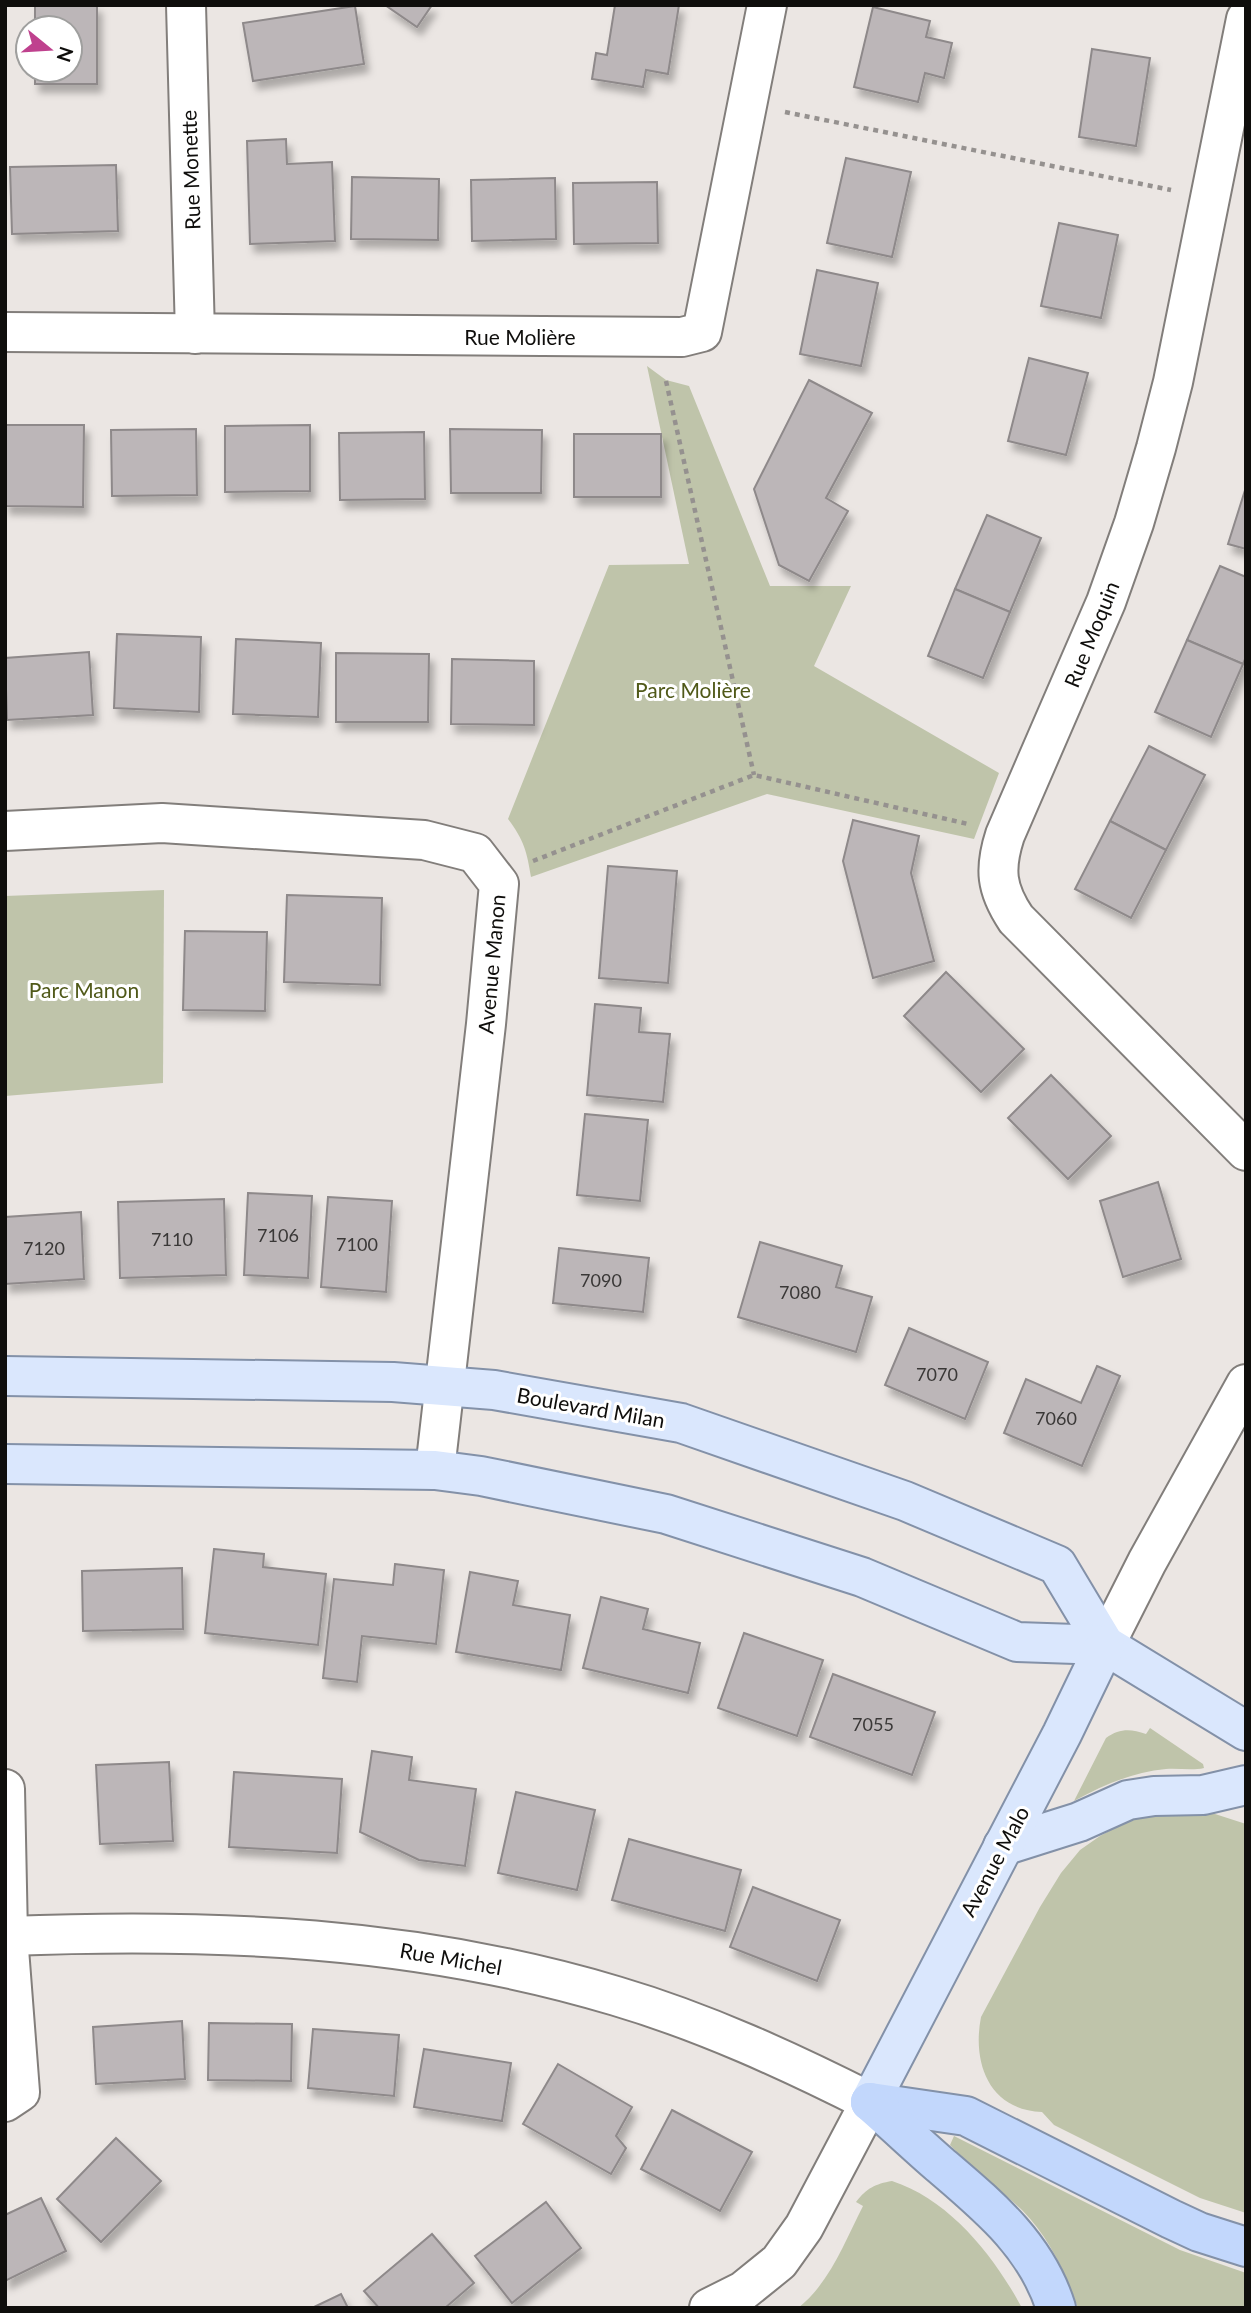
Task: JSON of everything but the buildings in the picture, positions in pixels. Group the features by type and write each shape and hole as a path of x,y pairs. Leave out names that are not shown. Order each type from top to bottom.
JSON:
{"highway":[{"path":"870,2102 966,2116 1171,2219 1199,2232 1246,2247"},
{"path":"870,2102 988,2205 1007,2225 1040,2270 1056,2308"}],"main road":[{"name":"Boulevard Milan","path":"5,1376 393,1382 494,1390 681,1423 905,1501 1057,1565 1105,1646 1246,1731"},
{"name":"Boulevard Milan","path":"5,1464 435,1470 481,1476 666,1514 862,1577 1017,1642 1105,1646"},
{"name":"Avenue Malo","path":"870,2102 1105,1646"},
{"path":"1003,1846 1079,1822 1128,1801 1154,1796 1203,1795 1246,1786"}],"street":[{"name":"Rue Monette","path":"186,5 195,334"},
{"name":"Rue Molière","path":"5,332 682,337 702,331 767,5"},
{"name":"Rue Moquin","path":"1246,19 1173,382 1156,448 1134,523 1105,602 1005,835 997,869 1006,903 1016,919 1246,1152"},
{"name":"Avenue Manon","path":"5,831 162,823 424,840 475,853 493,874 499,884 488,998 435,1470"},
{"name":"Avenue Malo","path":"1105,1646 1147,1562 1246,1384"},
{"path":"5,1788 8,1936 20,2092 5,2102"},
{"name":"Rue Michel","path":"8,1936 146,1932 229,1934 383,1946 485,1963 575,1984 658,2009 809,2071 870,2102"},
{"name":"Avenue Malo","path":"709,2308 743,2291 761,2278 786,2253 804,2227 870,2102"}],"path":[{"path":"775,110 1182,193"},
{"path":"666,380 754,775"},
{"path":"529,863 754,775 978,826"}],"green space":[{"name":"Parc Molière","path":"647,366 666,380 689,386 770,586 851,586 814,666 999,773 974,839 767,794 531,877 524,846 508,819 609,565 689,564"},
{"name":"Parc Manon","path":"164,890 163,1083 5,1096 5,896"},
{"path":"1150,1728 1203,1764 1204,1768 1166,1769 1130,1776 1074,1801 1106,1738 1126,1730 1146,1734"},
{"path":"1182,1811 1215,1814 1246,1824 1246,2213 1200,2198 1054,2125 1042,2112 1009,2103 988,2081 979,2051 981,2017 1040,1907 1061,1873 1080,1850 1126,1822 1155,1814"},
{"path":"954,2136 1180,2250 1246,2273 1246,2308 1078,2308 1062,2268 1032,2220 950,2145"},
{"path":"892,2181 933,2202 968,2232 998,2269 1022,2308 798,2308 819,2286 836,2261 863,2206 856,2202 872,2187"}]}
